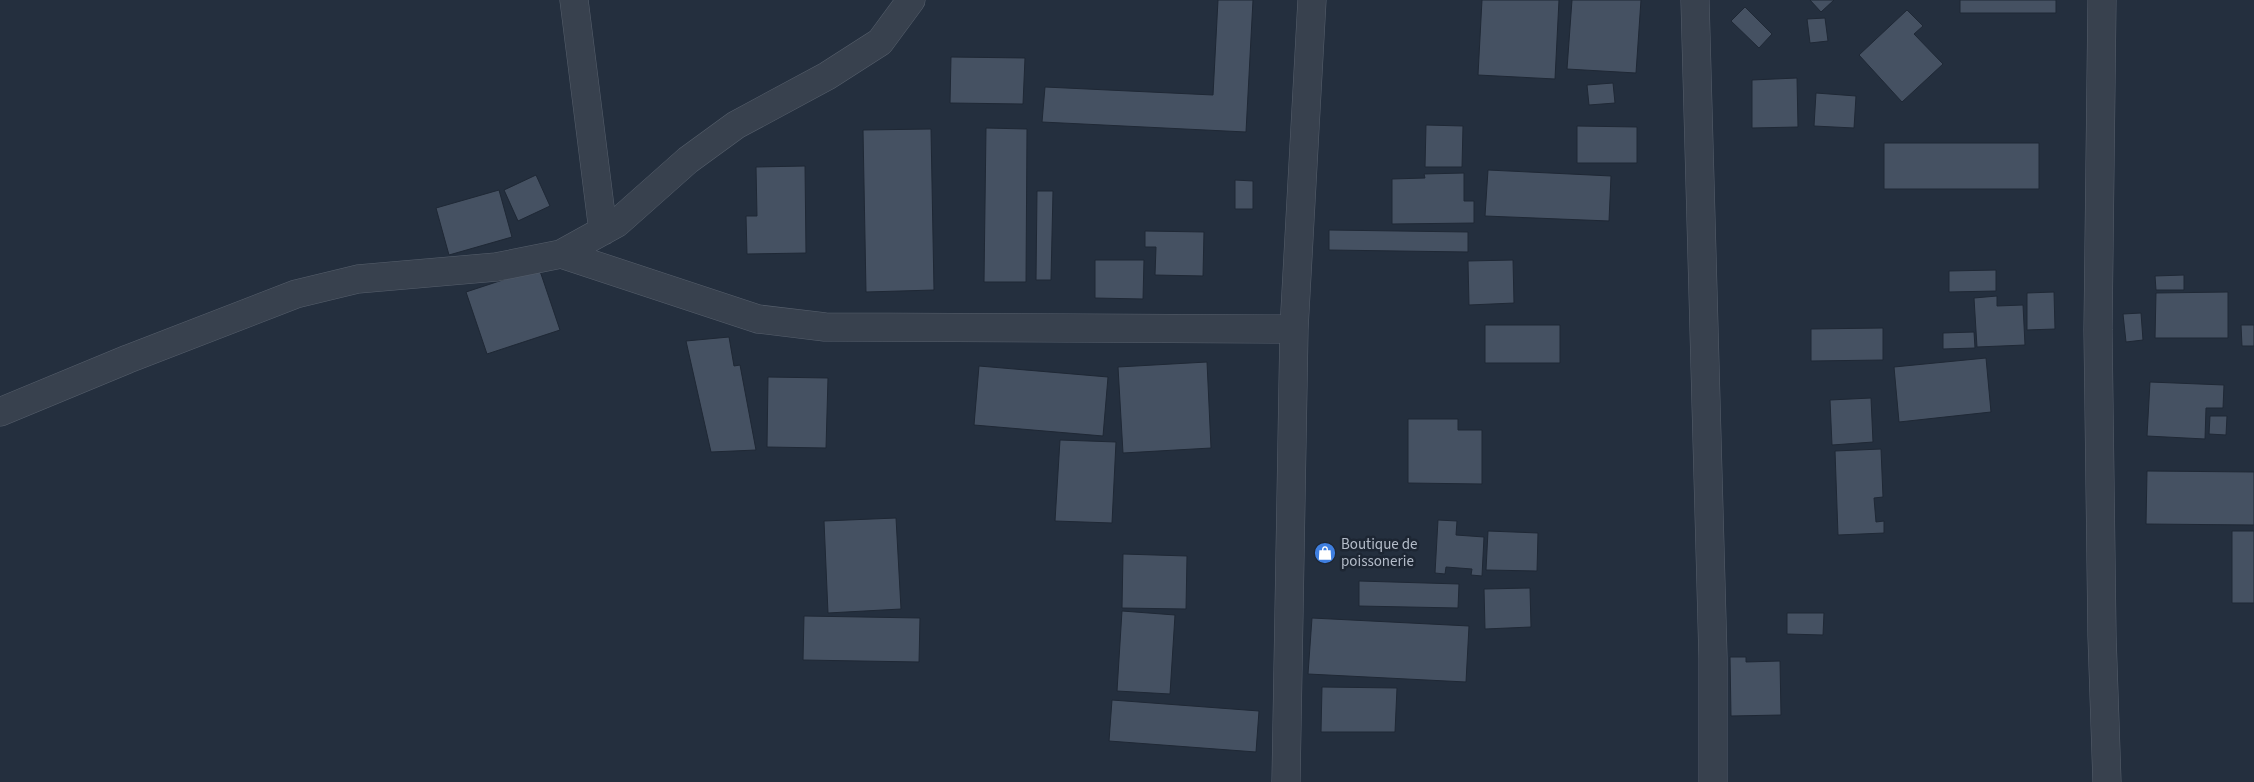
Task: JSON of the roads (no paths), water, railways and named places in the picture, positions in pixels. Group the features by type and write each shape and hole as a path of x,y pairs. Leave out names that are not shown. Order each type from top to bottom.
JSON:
{"street":[{"path":"574,0 603,231"},
{"path":"0,412 128,359 296,294 358,279 496,267 561,254 617,223 688,160 736,125 827,76 880,42 911,0"},
{"path":"1286,782 1294,329 1312,0"},
{"path":"1696,0 1713,658 1713,782"},
{"path":"2102,0 2098,330 2102,636 2107,782"},
{"path":"561,254 758,319 825,328 1294,329"}],"place":[{"name":"Boutique de poissonerie","path":"1325,553"}]}
